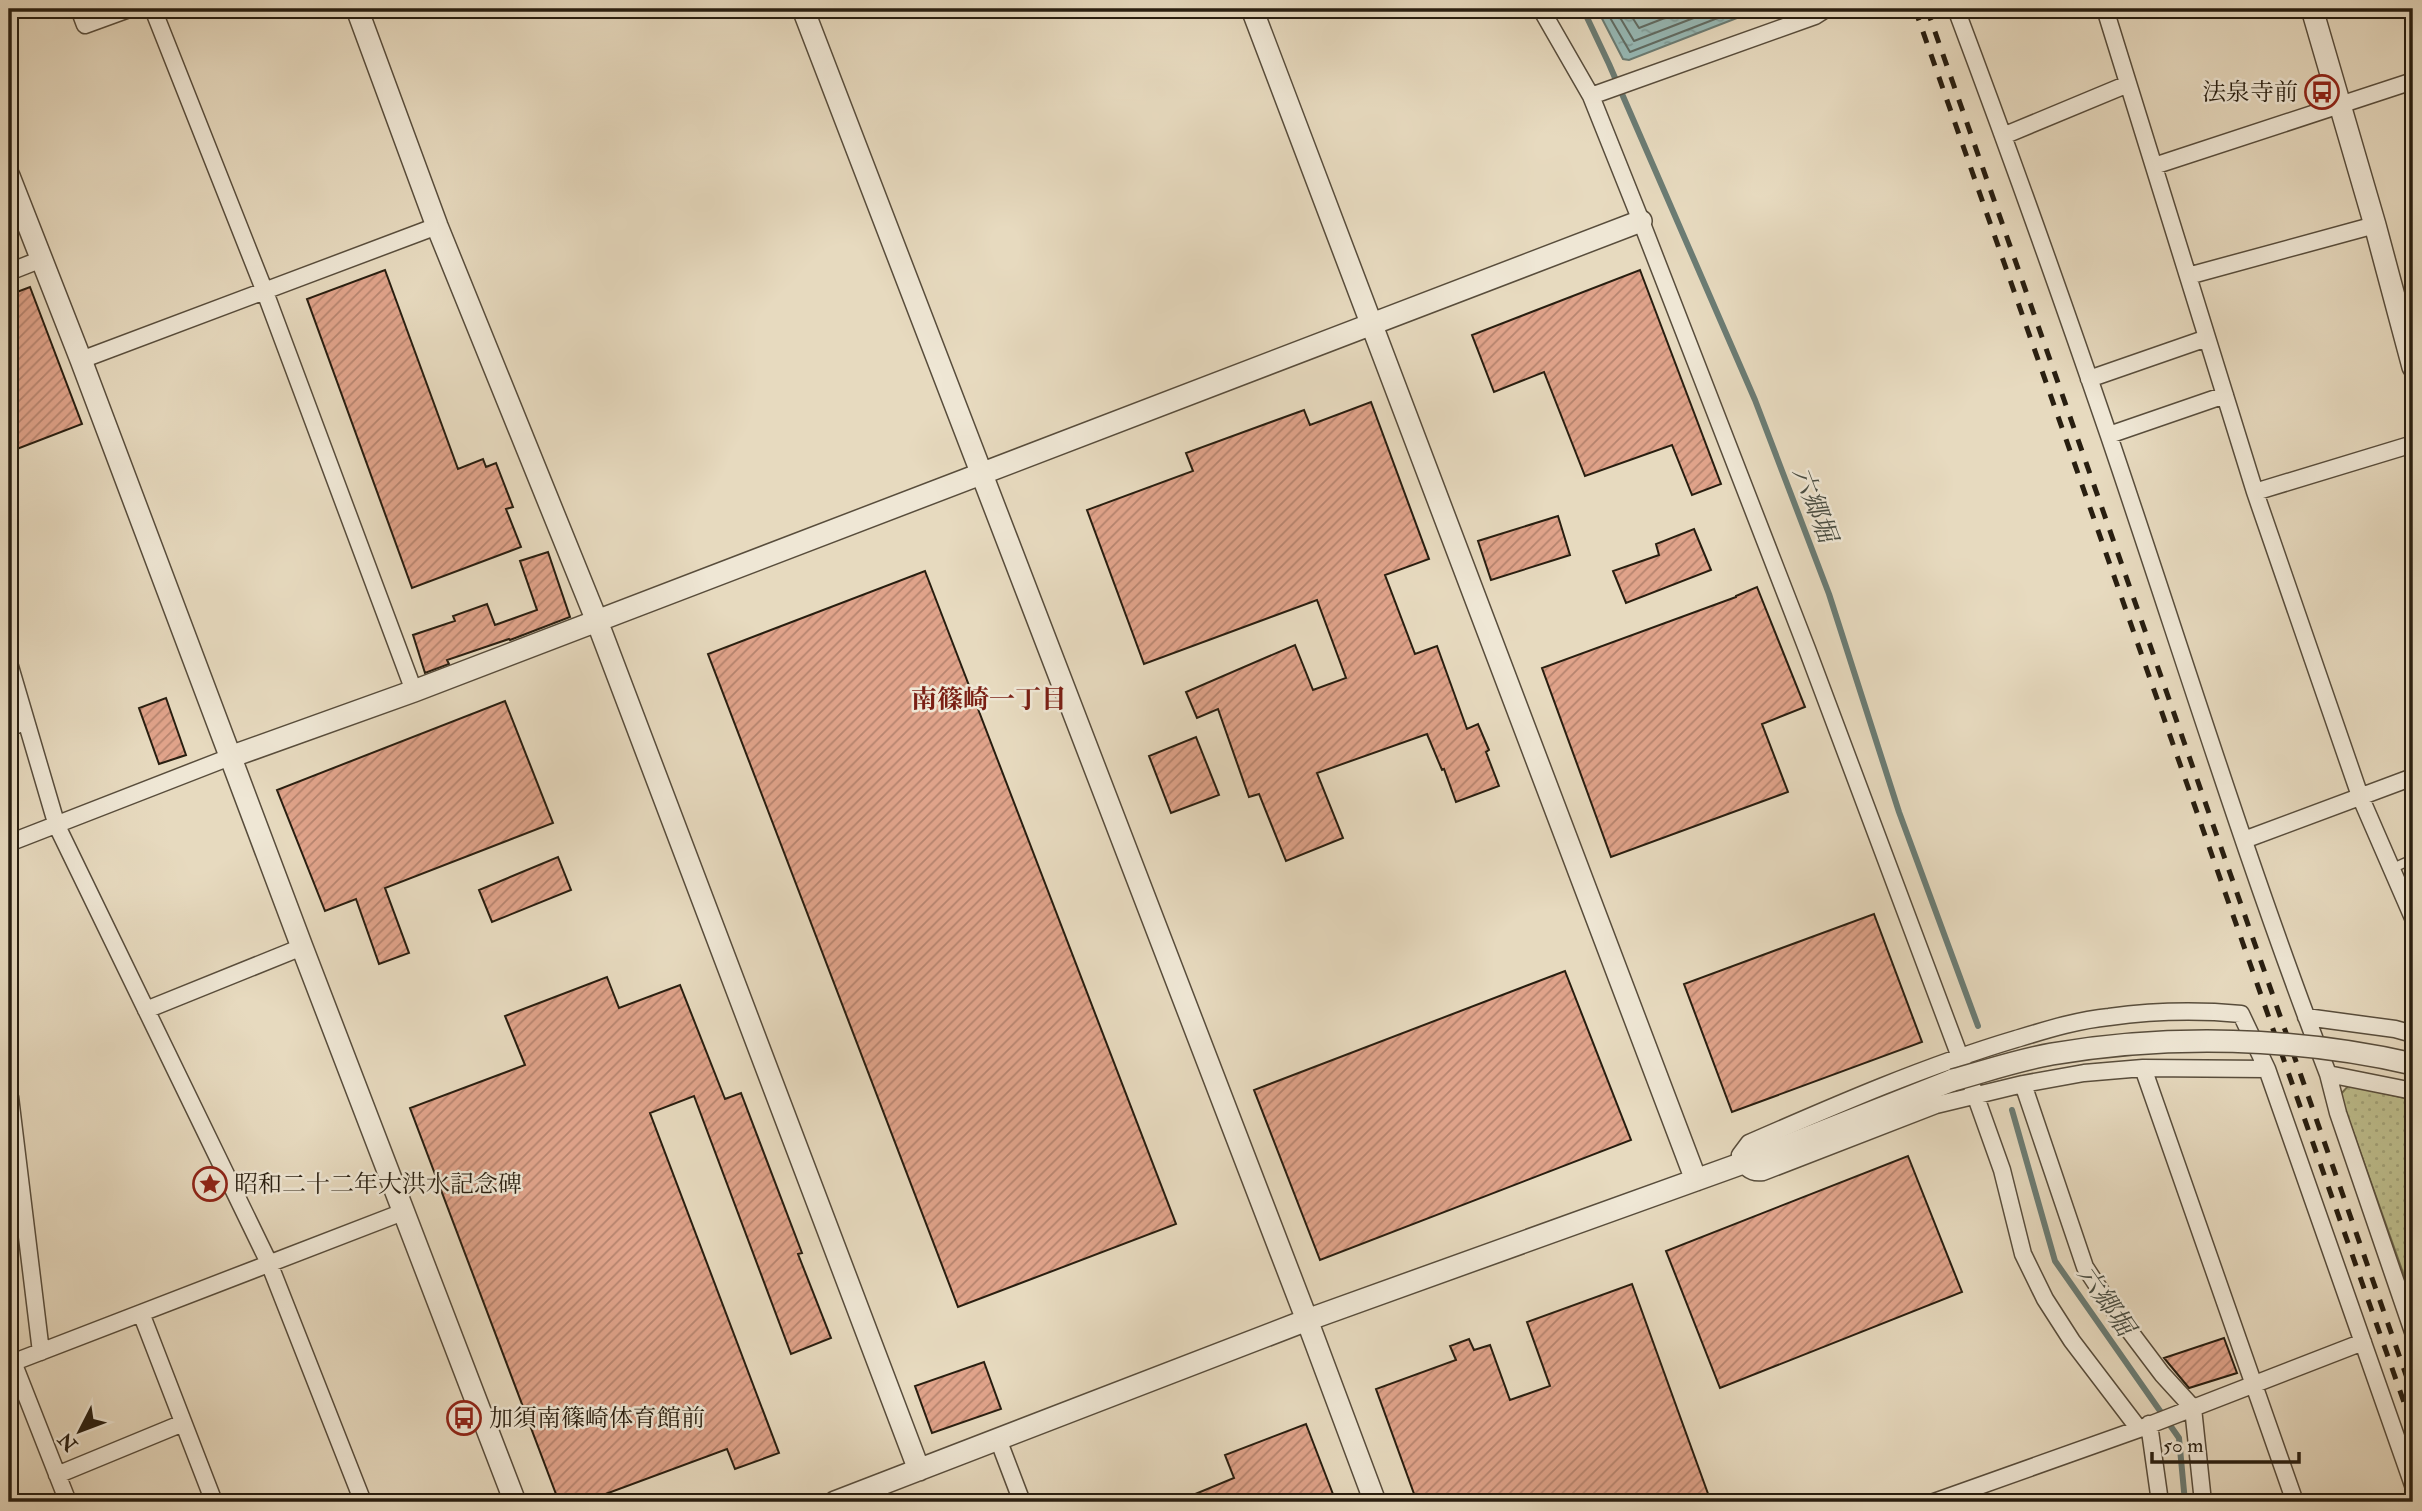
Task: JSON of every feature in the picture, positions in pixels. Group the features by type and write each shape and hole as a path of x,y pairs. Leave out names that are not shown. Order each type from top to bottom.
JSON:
{"street":[{"path":"79,9 85,25 130,9"},
{"path":"153,9 265,292 414,691"},
{"path":"357,9 437,226 597,621 919,1470"},
{"path":"803,9 1375,1502"},
{"path":"1252,9 1696,1180"},
{"path":"1541,9 1591,96 1807,649 1975,1094 2002,1170 2023,1255 2045,1299 2072,1341 2144,1427 2160,1502"},
{"path":"1591,96 1815,16 1826,9"},
{"path":"1956,9 2109,435 2244,841 2328,1074 2338,1113 2413,1332"},
{"path":"2105,9 2255,492 2360,796 2413,918"},
{"path":"2312,9 2413,367"},
{"path":"2154,166 2413,81"},
{"path":"2003,136 2128,84"},
{"path":"9,176 82,360 511,1500"},
{"path":"9,843 230,757 414,691 1641,221"},
{"path":"2188,276 2375,225"},
{"path":"82,360 437,226"},
{"path":"9,272 41,259"},
{"path":"2089,379 2207,338"},
{"path":"2109,435 2225,395"},
{"path":"2255,492 2413,444"},
{"path":"9,663 57,826 269,1264 363,1502"},
{"path":"9,728 26,721"},
{"path":"2244,841 2413,777"},
{"path":"146,1010 302,947"},
{"path":"2267,1069 2143,1068 2084,1073 1975,1094 1936,1105 1763,1172 1756,1173 1748,1169 1740,1155 1749,1143 1959,1056 2051,1029 2106,1017 2200,1010 2241,1014 2267,1069 2413,1485"},
{"path":"2306,1017 2395,1029 2413,1034"},
{"path":"835,1502 1307,1320 1743,1163 1953,1080 2049,1055 2144,1042 2184,1041 2312,1047 2413,1064"},
{"path":"2143,1068 2295,1502"},
{"path":"2328,1074 2413,1091"},
{"path":"2023,1084 2085,1266 2110,1306 2162,1374 2193,1408 2203,1502"},
{"path":"10,1097 41,1352"},
{"path":"68,1502 11,1363 403,1212"},
{"path":"141,1313 214,1502"},
{"path":"1934,1502 1974,1495 2363,1342"},
{"path":"57,1475 183,1423"},
{"path":"998,1439 1022,1502"}],"lane":[{"path":"2393,868 2413,859"}],"green space":[{"path":"2349,1085 2413,1100 2413,1301 2340,1095"}],"water":[{"path":"1597,9 1760,9 1629,60 1623,59"}],"building":[{"path":"385,270 458,469 483,459 486,467 496,463 513,507 506,509 521,547 412,588 307,299"},
{"path":"1640,270 1721,484 1692,495 1672,445 1585,476 1544,372 1494,392 1472,335"},
{"path":"30,287 82,424 9,452 9,295"},
{"path":"1371,402 1429,559 1385,575 1415,654 1437,646 1467,729 1478,724 1499,786 1456,802 1427,734 1317,773 1343,838 1286,861 1259,794 1249,797 1218,709 1197,718 1186,692 1295,645 1313,690 1346,678 1317,600 1144,664 1087,510 1193,471 1186,453 1304,410 1310,425"},
{"path":"1558,516 1570,555 1491,580 1478,541"},
{"path":"1694,529 1711,570 1626,603 1613,571 1659,555 1656,544"},
{"path":"548,552 570,617 447,660 449,664 425,673 413,635 455,621 453,616 487,604 495,625 537,610 520,561"},
{"path":"925,571 1176,1224 958,1307 708,654"},
{"path":"1757,587 1805,707 1762,724 1788,792 1611,857 1542,668"},
{"path":"166,698 186,755 159,764 139,708"},
{"path":"505,701 553,823 385,888 409,953 379,964 356,899 325,911 277,790"},
{"path":"1196,737 1219,795 1171,813 1149,756"},
{"path":"558,857 571,890 492,922 479,890"},
{"path":"1874,914 1922,1042 1732,1112 1684,984"},
{"path":"1565,971 1631,1140 1320,1260 1254,1090"},
{"path":"607,977 619,1008 680,985 725,1099 741,1093 831,1338 791,1354 694,1096 650,1113 779,1453 735,1469 727,1449 584,1502 559,1502 410,1108 525,1065 505,1016"},
{"path":"1908,1156 1962,1292 1720,1388 1666,1251"},
{"path":"1632,1284 1711,1502 1417,1502 1376,1389 1456,1360 1450,1346 1469,1339 1474,1350 1490,1345 1510,1400 1550,1386 1527,1322"},
{"path":"2224,1338 2237,1373 2189,1388 2164,1358"},
{"path":"984,1362 1001,1409 932,1433 915,1386"},
{"path":"1306,1424 1336,1502 1176,1502 1234,1478 1225,1455"}],"waterway":[{"name":"六郷堀","path":"1583,9 1755,400 1829,594 1899,812 1978,1026"},
{"name":"六郷堀","path":"2012,1110 2055,1261 2179,1438 2185,1502"}],"railway":[{"path":"1915,9 2413,1428"},
{"path":"1927,9 2413,1395"}],"place":[{"name":"法泉寺前","path":"2322,92"},
{"name":"昭和二十二年大洪水記念碑","path":"210,1184"},
{"name":"加須南篠崎体育館前","path":"464,1418"}],"district":[{"name":"南篠崎一丁目","path":"989,699"}]}
